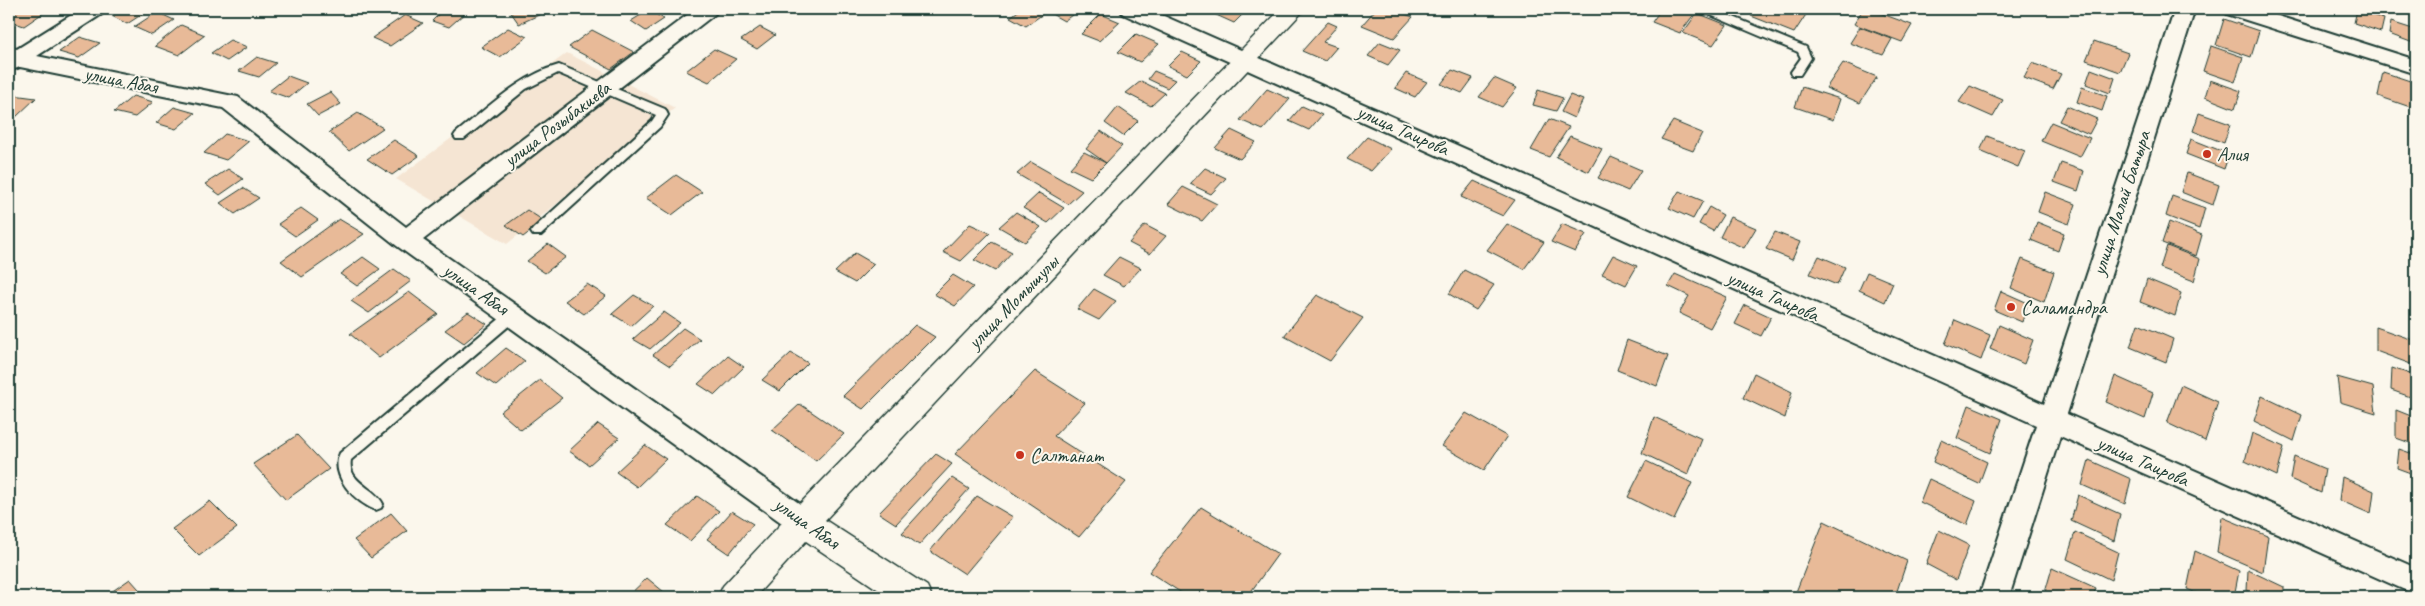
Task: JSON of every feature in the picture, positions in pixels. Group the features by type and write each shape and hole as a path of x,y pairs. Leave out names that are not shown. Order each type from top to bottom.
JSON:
{"street":[{"path":"11,59 95,9"},
{"name":"улица Розыбакиева","path":"406,240 708,9"},
{"name":"улица Таирова","path":"1130,9 2416,582"},
{"name":"улица Момышулы","path":"734,597 803,522 1294,9"},
{"name":"улица Малай Батыра","path":"1994,597 2185,9"},
{"path":"2234,9 2416,68"},
{"name":"улица Абая","path":"11,59 230,102 406,240 803,522 916,597"}],"lane":[{"path":"1705,9 1802,50 1806,58 1796,72"},
{"path":"460,136 546,72 559,69 661,112 660,118 537,232"},
{"path":"376,504 352,484 344,469 345,457 513,315"}],"shaded area":[{"path":"567,53 675,108 507,244 396,179"}],"building":[{"path":"21,9 46,11 24,26 9,21 9,17"},
{"path":"123,9 143,9 147,11 127,24 112,16"},
{"path":"444,9 453,9 465,13 449,27 432,21"},
{"path":"516,9 536,9 541,14 519,24 510,11"},
{"path":"758,9 784,9 774,16"},
{"path":"1021,9 1034,9 1043,14 1026,26 1010,17"},
{"path":"1052,9 1080,9 1064,21 1048,12"},
{"path":"1220,9 1247,10 1234,23 1214,14"},
{"path":"1376,9 1391,9 1413,17 1394,38 1362,25"},
{"path":"1661,9 1684,9 1695,13 1680,33 1652,22"},
{"path":"1756,9 1809,10 1794,33 1751,16"},
{"path":"1863,9 1869,9 1912,25 1902,42 1854,24"},
{"path":"649,10 664,19 646,31 631,21"},
{"path":"2357,10 2384,19 2381,32 2354,23"},
{"path":"157,12 174,20 152,35 134,27"},
{"path":"1697,13 1727,25 1713,45 1683,33"},
{"path":"1101,14 1120,22 1099,41 1081,34"},
{"path":"405,15 423,23 390,46 372,38"},
{"path":"2224,19 2259,31 2251,57 2216,45"},
{"path":"1328,22 1337,26 1323,42 1337,47 1325,61 1302,51"},
{"path":"2391,22 2416,30 2416,44 2389,34"},
{"path":"181,25 205,35 179,55 155,46"},
{"path":"760,27 775,35 757,49 741,40"},
{"path":"1860,27 1892,39 1883,55 1850,43"},
{"path":"508,28 527,37 500,57 481,47"},
{"path":"592,30 634,52 611,69 569,47"},
{"path":"1136,34 1159,44 1140,62 1118,52"},
{"path":"80,37 100,43 79,58 59,52"},
{"path":"230,40 247,47 227,61 211,53"},
{"path":"2094,41 2128,53 2120,72 2086,60"},
{"path":"1380,42 1400,50 1388,65 1368,56"},
{"path":"2211,46 2243,57 2235,82 2203,71"},
{"path":"714,49 736,59 709,82 686,71"},
{"path":"1182,52 1201,61 1187,75 1168,66"},
{"path":"257,57 276,63 259,77 239,71"},
{"path":"1843,63 1877,77 1860,103 1826,88"},
{"path":"2032,63 2061,74 2053,89 2024,78"},
{"path":"2091,69 2115,78 2110,93 2086,84"},
{"path":"1452,70 1473,78 1462,93 1441,84"},
{"path":"1154,71 1175,80 1167,88 1148,79"},
{"path":"2383,72 2416,83 2416,109 2378,96"},
{"path":"1406,73 1427,82 1415,97 1395,88"},
{"path":"288,76 307,83 289,98 269,91"},
{"path":"1494,78 1517,88 1502,107 1479,97"},
{"path":"2210,80 2241,91 2235,109 2205,97"},
{"path":"1141,81 1165,93 1151,106 1126,93"},
{"path":"1970,86 2003,100 1993,117 1959,102"},
{"path":"1802,87 1840,99 1833,120 1795,107"},
{"path":"2082,87 2107,96 2102,111 2077,102"},
{"path":"1267,89 1290,99 1263,130 1240,120"},
{"path":"1538,90 1563,98 1556,111 1533,105"},
{"path":"330,92 341,104 318,116 307,104"},
{"path":"13,95 36,98 16,117 9,116 9,98"},
{"path":"1570,95 1583,100 1574,118 1561,112"},
{"path":"133,96 153,102 135,117 114,112"},
{"path":"1302,106 1322,115 1309,130 1289,121"},
{"path":"2067,106 2097,119 2089,134 2059,121"},
{"path":"174,107 195,113 176,129 156,123"},
{"path":"1118,107 1138,121 1123,136 1105,123"},
{"path":"358,113 383,128 349,151 329,132"},
{"path":"2199,113 2230,124 2224,143 2193,131"},
{"path":"1549,119 1569,127 1549,157 1531,150"},
{"path":"1673,121 1702,133 1693,151 1661,139"},
{"path":"2051,122 2090,138 2080,157 2041,141"},
{"path":"1231,130 1256,142 1240,159 1215,148"},
{"path":"1101,131 1122,146 1106,163 1086,149"},
{"path":"225,134 249,141 226,160 204,153"},
{"path":"1570,136 1602,149 1589,172 1556,157"},
{"path":"1987,136 2025,151 2018,167 1980,151"},
{"path":"1367,137 1391,149 1371,171 1347,159"},
{"name":"Алия","path":"2191,139 2229,154 2224,169 2186,154"},
{"path":"394,140 419,156 392,175 367,159"},
{"path":"1084,152 1106,163 1091,178 1070,168"},
{"path":"1611,157 1641,170 1628,191 1598,178"},
{"path":"1031,162 1082,191 1068,204 1017,174"},
{"path":"2061,163 2084,171 2078,191 2054,182"},
{"path":"1205,168 1226,178 1211,194 1190,184"},
{"path":"228,169 243,179 220,195 205,184"},
{"path":"2187,173 2219,185 2213,205 2181,192"},
{"path":"676,175 702,192 672,215 646,198"},
{"path":"1474,181 1515,200 1503,216 1461,197"},
{"path":"1183,187 1217,204 1202,221 1168,204"},
{"path":"243,188 259,198 235,214 220,203"},
{"path":"1679,191 1703,201 1693,219 1669,208"},
{"path":"2045,192 2076,204 2069,224 2038,212"},
{"path":"1039,193 1064,208 1048,223 1023,208"},
{"path":"2172,196 2205,208 2199,229 2166,216"},
{"path":"1709,207 1723,215 1713,231 1699,224"},
{"path":"301,208 318,220 295,236 278,224"},
{"path":"527,210 544,221 523,237 506,225"},
{"path":"1016,212 1041,227 1025,242 999,227"},
{"path":"1730,217 1756,228 1744,248 1720,237"},
{"path":"339,219 364,234 302,277 281,261"},
{"path":"2037,222 2064,233 2058,251 2031,240"},
{"path":"2169,222 2202,235 2196,256 2162,243"},
{"path":"970,224 990,233 961,261 943,252"},
{"path":"1507,224 1544,242 1524,269 1487,250"},
{"path":"1562,224 1586,234 1575,252 1551,242"},
{"path":"1145,225 1166,236 1150,254 1129,243"},
{"path":"1775,232 1800,242 1792,260 1766,249"},
{"path":"992,242 1012,252 995,271 974,260"},
{"path":"548,244 566,257 545,273 527,261"},
{"path":"2167,246 2200,259 2194,281 2160,268"},
{"path":"855,253 874,264 855,283 835,272"},
{"path":"1613,255 1637,266 1626,285 1602,274"},
{"path":"1819,256 1845,267 1837,285 1810,274"},
{"path":"363,257 380,269 357,286 340,274"},
{"path":"1119,257 1141,268 1124,286 1103,275"},
{"path":"2022,259 2054,272 2044,302 2011,288"},
{"path":"394,269 411,281 369,313 351,301"},
{"path":"1464,270 1494,285 1476,310 1449,294"},
{"path":"1867,272 1893,283 1885,302 1859,290"},
{"path":"1675,274 1727,297 1710,328 1679,313 1689,296 1668,286"},
{"path":"953,275 973,287 955,306 934,294"},
{"path":"2147,279 2181,293 2175,316 2140,302"},
{"path":"587,284 606,296 584,314 565,301"},
{"path":"1094,289 1116,301 1099,320 1077,309"},
{"name":"Саламандра","path":"2001,291 2028,303 2022,322 1994,310"},
{"path":"409,292 438,314 379,358 350,334"},
{"path":"634,295 653,306 631,326 612,314"},
{"path":"1317,295 1363,318 1330,361 1284,336"},
{"path":"1745,305 1771,317 1761,336 1735,324"},
{"path":"468,312 487,324 464,343 445,330"},
{"path":"664,312 680,323 650,349 633,339"},
{"path":"1955,320 1990,335 1981,360 1945,344"},
{"path":"2138,324 2173,339 2166,362 2130,347"},
{"path":"915,325 935,337 863,409 843,396"},
{"path":"1999,325 2033,340 2024,364 1990,349"},
{"path":"2376,327 2416,341 2416,366 2376,351"},
{"path":"683,328 700,339 670,366 653,355"},
{"path":"1627,340 1668,356 1657,386 1617,370"},
{"path":"506,348 525,361 496,386 477,373"},
{"path":"791,353 808,363 780,391 762,380"},
{"path":"728,356 744,367 715,395 698,384"},
{"path":"2392,368 2416,376 2416,399 2391,390"},
{"name":"Салтанат","path":"1035,371 1085,403 1054,436 1126,482 1079,537 955,454"},
{"path":"1754,373 1792,392 1785,418 1743,398"},
{"path":"2115,376 2153,393 2145,419 2106,402"},
{"path":"2337,377 2373,387 2376,413 2340,402"},
{"path":"540,380 562,398 521,430 500,412"},
{"path":"2181,385 2218,402 2205,441 2167,423"},
{"path":"2262,396 2302,415 2294,441 2254,421"},
{"path":"800,404 844,434 816,461 772,430"},
{"path":"1969,405 2002,419 1990,453 1957,438"},
{"path":"2396,410 2416,418 2416,445 2396,438"},
{"path":"1466,413 1507,436 1484,470 1442,446"},
{"path":"1654,417 1702,439 1688,475 1642,453"},
{"path":"598,424 619,438 589,465 569,451"},
{"path":"2252,433 2284,447 2277,476 2245,461"},
{"path":"297,435 329,469 286,500 253,464"},
{"path":"1941,440 1987,462 1979,484 1933,462"},
{"path":"645,445 666,459 637,487 616,472"},
{"path":"2399,449 2416,455 2416,475 2397,468"},
{"path":"936,454 952,464 896,524 879,513"},
{"path":"2294,456 2325,469 2321,493 2290,479"},
{"path":"2089,460 2131,479 2125,504 2082,485"},
{"path":"1646,461 1692,483 1674,520 1628,497"},
{"path":"2342,477 2374,491 2371,514 2339,500"},
{"path":"952,478 969,489 919,545 902,533"},
{"path":"1929,479 1976,501 1967,525 1920,502"},
{"path":"2078,495 2120,514 2114,541 2071,521"},
{"path":"697,496 719,511 690,541 667,525"},
{"path":"977,496 1013,517 965,574 930,551"},
{"path":"210,501 237,528 199,556 172,529"},
{"path":"1201,507 1278,554 1247,597 1188,597 1149,572"},
{"path":"732,511 753,524 729,554 707,539"},
{"path":"391,513 407,531 371,558 354,540"},
{"path":"2222,517 2268,536 2263,572 2217,552"},
{"path":"1824,521 1907,561 1895,597 1794,597"},
{"path":"1939,530 1969,545 1956,580 1926,564"},
{"path":"2075,532 2118,552 2111,580 2067,559"},
{"path":"2195,551 2239,571 2234,597 2205,597 2187,589"},
{"path":"2052,568 2096,588 2093,597 2044,596"},
{"path":"2248,570 2284,587 2284,597 2259,597 2247,591"},
{"path":"647,578 670,597 627,597"},
{"path":"130,579 146,597 104,597"}],"place":[{"name":"Алия","path":"2207,154"},
{"name":"Саламандра","path":"2011,307"},
{"name":"Салтанат","path":"1020,455"}]}
